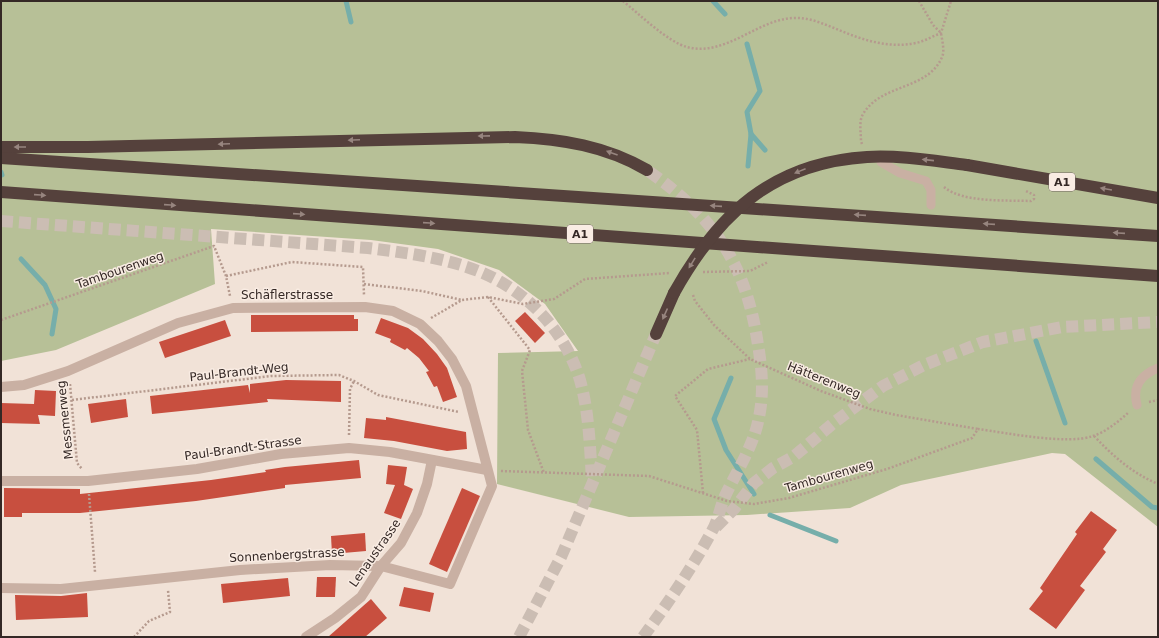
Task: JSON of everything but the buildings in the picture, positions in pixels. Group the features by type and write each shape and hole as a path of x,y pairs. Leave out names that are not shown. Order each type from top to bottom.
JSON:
{"highway":[{"path":"1,147 475,136 522,137 553,139 592,147 621,157 647,170"},
{"name":"A1","path":"656,334 674,293 702,248 729,216 763,190 790,176 831,162 868,157 921,159 967,165 1158,198"},
{"path":"1,158 1158,236"},
{"name":"A1","path":"1,192 1158,276"}],"street":[{"name":"Schäflerstrasse","path":"1,387 24,385 68,371 178,323 233,308 365,307 393,311 420,324 438,341 452,359 466,386 487,470"},
{"name":"Paul-Brandt-Strasse","path":"1,481 88,481 197,469 281,454 349,448 390,452 487,470"},
{"name":"Lenaustrasse","path":"306,637 335,618 361,597 381,566 401,544 417,513 427,484 432,460"},
{"name":"Sonnenbergstrasse","path":"1,588 61,589 240,570 330,565 381,566 450,584 492,486 487,470"}],"lane":[{"path":"880,162 900,173 926,181 931,190 931,204"},
{"path":"1138,405 1135,395 1137,387 1147,373 1158,368"}],"path":[{"path":"623,1 667,36 687,47 714,48 773,22 794,18 814,20 857,37 882,44 897,45 916,43 942,33"},
{"path":"919,1 933,25 942,33"},
{"path":"942,33 951,1"},
{"name":"Tambourenweg","path":"1,320 214,246 226,276 233,308"},
{"path":"226,276 292,262 363,267 365,307"},
{"path":"698,272 750,271"},
{"path":"364,284 422,290 462,300 488,297 523,304 554,298 586,279 675,273"},
{"name":"Hätterenweg","path":"693,295 695,301 714,325 750,359 821,390 870,408 896,415 978,429"},
{"path":"488,297 530,350 522,370 528,430 544,473"},
{"path":"420,324 462,300"},
{"path":"703,493 697,430 675,396 708,369 750,359"},
{"name":"Messmerweg","path":"68,371 78,463 80,467"},
{"name":"Paul-Brandt-Weg","path":"72,400 271,376 339,375 354,380 378,395 474,415"},
{"path":"349,448 350,389 354,380"},
{"path":"978,429 1026,436 1067,439 1094,436 1118,421 1138,405 1158,400"},
{"name":"Tambourenweg","path":"487,470 649,476 727,501 754,504 789,498 887,469 972,438 978,429"},
{"path":"1094,436 1116,458 1142,477 1158,484"},
{"path":"91,520 95,567"},
{"path":"134,637 149,621 170,612 168,588 173,587"}],"green space":[{"path":"1,1 1158,1 1158,527 1065,454 1052,453 901,485 850,508 747,515 629,517 497,484 498,353 578,351 545,304 499,270 438,249 371,240 211,229 215,284 56,350 1,361"}],"waterway":[{"path":"346,1 351,22"},
{"path":"713,1 725,14"},
{"path":"747,44 760,91 747,112 751,134 765,150"},
{"path":"748,166 751,134"},
{"path":"21,259 45,285 56,309 52,334"},
{"path":"1036,341 1065,423"},
{"path":"731,378 714,419 726,450 754,494"},
{"path":"1096,459 1152,507 1158,508"},
{"path":"770,515 836,541"}],"tunnel":[{"path":"643,637 688,572 714,526 724,499 745,457 757,427 761,408 762,390 761,363 753,316 745,290 735,266 723,244 708,224 671,188 647,170"},
{"path":"1,221 368,248 428,257 464,266 484,274 503,283 536,309 550,324 562,341 572,360 583,392 589,430 592,480"},
{"path":"716,527 734,509 754,483 773,468 793,457 836,421 883,386 924,365 983,342 1062,327 1158,322"},
{"path":"519,637 561,557 656,334"}]}
